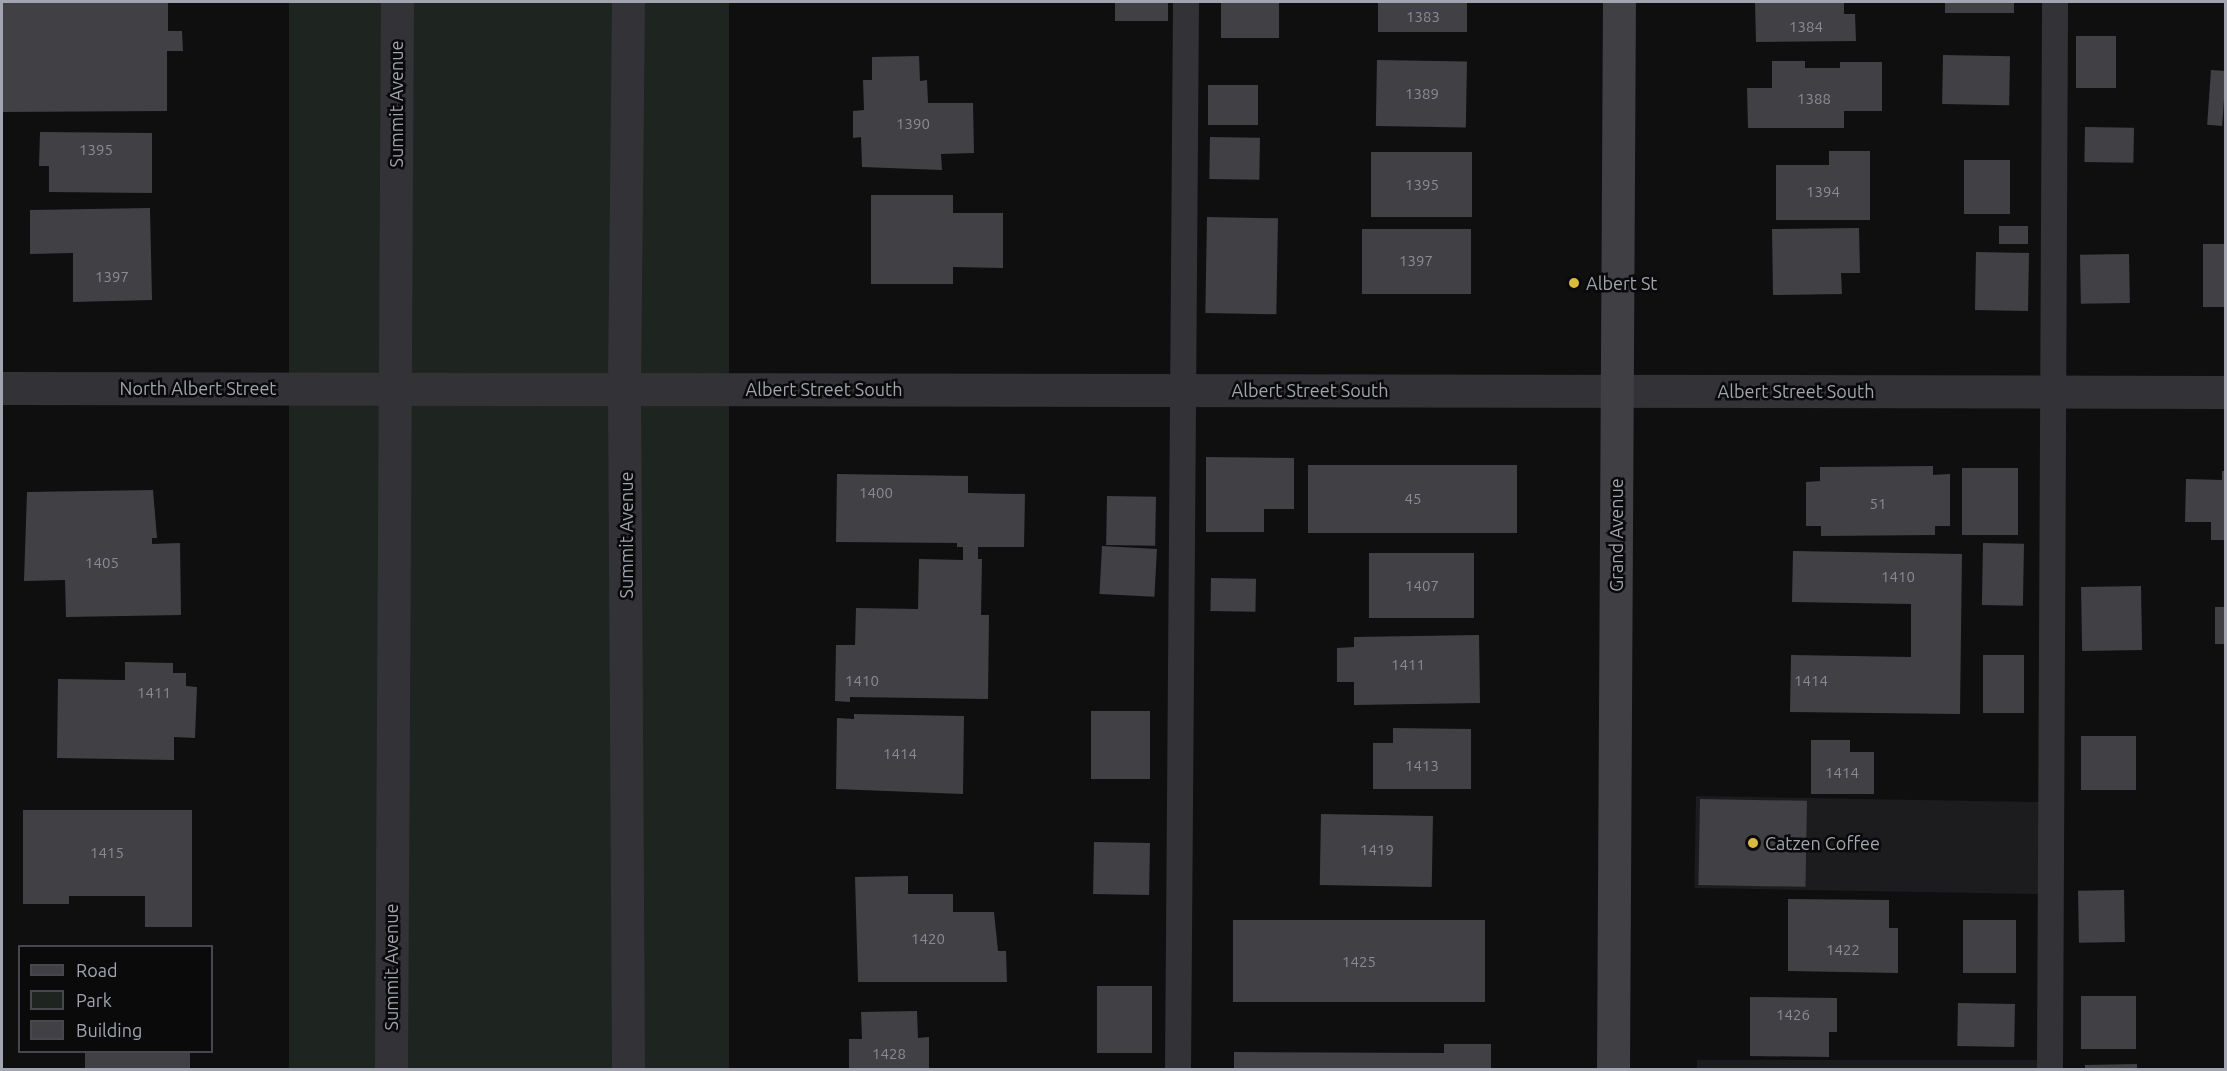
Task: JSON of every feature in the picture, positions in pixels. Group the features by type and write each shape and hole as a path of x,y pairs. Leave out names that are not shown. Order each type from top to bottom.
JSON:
{"main road":[{"name":"Grand Avenue","path":"1613,1070 1619,2"}],"street":[{"name":"Summit Avenue","path":"391,1070 397,2"},
{"name":"Summit Avenue","path":"628,2 624,389 628,1070"},
{"name":"North Albert Street","path":"2,388 394,389"},
{"name":"Albert Street South","path":"394,389 2226,392"}],"lane":[{"path":"1178,1070 1186,2"},
{"path":"2050,1070 2055,2"}],"shaded area":[{"path":"1696,796 2043,802 2041,894 1694,888"},
{"path":"1697,1060 2052,1060 2052,1069 1697,1069"}],"green space":[{"path":"289,2 729,2 729,1070 289,1070"}],"building":[{"path":"2,2 168,2 168,31 182,31 183,51 167,51 167,111 2,112"},
{"path":"1115,2 1168,2 1168,21 1115,21"},
{"path":"1221,2 1279,2 1279,38 1221,38"},
{"path":"1378,2 1467,2 1467,32 1378,32"},
{"path":"1755,2 1844,2 1844,14 1855,14 1856,41 1756,42"},
{"path":"1945,2 2014,2 2014,13 1945,13"},
{"path":"2076,36 2116,36 2116,88 2076,88"},
{"path":"1943,55 2010,56 2009,105 1942,104"},
{"path":"919,56 920,81 927,80 928,103 973,103 974,153 941,154 942,170 862,167 861,137 853,138 853,111 864,110 863,80 872,80 872,57"},
{"path":"1377,60 1467,62 1466,128 1376,126"},
{"path":"1772,61 1805,61 1805,68 1840,68 1840,62 1882,62 1882,111 1844,111 1844,128 1748,128 1747,88 1772,88"},
{"path":"2211,70 2226,71 2222,126 2207,125"},
{"path":"1208,85 1258,85 1258,125 1208,125"},
{"path":"2085,127 2134,128 2133,163 2084,162"},
{"path":"40,132 152,133 152,193 49,192 49,166 39,166"},
{"path":"1210,137 1260,138 1259,180 1209,179"},
{"path":"1829,151 1870,151 1870,220 1776,220 1776,165 1829,165"},
{"path":"1371,152 1472,152 1472,217 1371,217"},
{"path":"1964,160 2010,160 2010,214 1964,214"},
{"path":"871,195 953,195 953,213 1003,213 1003,268 953,267 953,284 871,284"},
{"path":"150,208 152,300 73,302 73,253 30,254 30,210"},
{"path":"1207,217 1278,218 1276,314 1205,313"},
{"path":"1999,226 2028,226 2028,244 1999,244"},
{"path":"1859,228 1860,273 1841,273 1842,294 1773,295 1772,229"},
{"path":"1362,229 1471,229 1471,294 1362,294"},
{"path":"2203,244 2226,244 2226,307 2203,307"},
{"path":"1976,252 2029,253 2028,311 1975,310"},
{"path":"2129,254 2130,303 2081,304 2080,255"},
{"path":"1206,457 1294,458 1294,509 1264,509 1264,532 1206,532"},
{"path":"1308,465 1517,465 1517,533 1308,533"},
{"path":"1933,466 1933,475 1950,474 1950,526 1935,526 1935,535 1821,536 1821,526 1806,526 1806,482 1820,481 1820,467"},
{"path":"1962,468 2018,468 2018,535 1962,535"},
{"path":"2222,471 2226,471 2226,540 2211,540 2211,522 2185,522 2186,479 2222,480"},
{"path":"837,474 968,476 968,493 1025,494 1024,547 978,547 978,559 982,559 981,615 989,615 988,699 850,697 850,702 835,701 836,645 855,645 856,608 918,609 919,559 963,560 963,547 957,547 957,543 836,542"},
{"path":"153,490 157,538 152,538 152,544 180,543 181,615 66,617 65,580 24,581 27,492"},
{"path":"1107,496 1156,497 1155,546 1106,545"},
{"path":"1983,543 2024,544 2023,606 1982,605"},
{"path":"1102,546 1157,549 1154,597 1099,594"},
{"path":"1793,551 1962,554 1960,714 1790,712 1791,655 1911,657 1911,604 1792,602"},
{"path":"1369,553 1474,553 1474,618 1369,618"},
{"path":"1211,578 1256,579 1255,612 1210,611"},
{"path":"2141,586 2142,650 2082,651 2081,587"},
{"path":"2215,607 2226,607 2226,644 2215,644"},
{"path":"1479,635 1480,703 1354,705 1354,682 1337,682 1337,648 1354,647 1354,637"},
{"path":"1983,655 2024,655 2024,713 1983,713"},
{"path":"125,662 173,663 173,673 186,673 186,686 197,687 195,738 174,737 174,760 57,758 58,679 125,680"},
{"path":"1091,711 1150,711 1150,779 1091,779"},
{"path":"854,714 964,716 963,794 836,789 837,718 854,719"},
{"path":"1393,728 1471,729 1471,789 1373,789 1373,743 1393,743"},
{"path":"2081,736 2136,736 2136,790 2081,790"},
{"path":"1811,740 1850,740 1850,752 1874,752 1874,794 1811,794"},
{"name":"Catzen Coffee","path":"1700,799 1807,801 1805,887 1698,885"},
{"path":"23,810 192,810 192,927 145,927 145,896 69,896 69,904 23,904"},
{"path":"1321,814 1433,816 1432,887 1320,885"},
{"path":"1094,842 1150,843 1149,895 1093,894"},
{"path":"908,876 908,894 953,894 953,912 994,912 998,951 1006,951 1007,982 858,982 855,877"},
{"path":"2124,890 2125,942 2079,943 2078,891"},
{"path":"1788,899 1889,900 1889,928 1898,928 1898,973 1788,971"},
{"path":"1233,920 1485,920 1485,1002 1233,1002"},
{"path":"1963,920 2016,920 2016,973 1963,973"},
{"path":"1097,986 1152,986 1152,1053 1097,1053"},
{"path":"2081,996 2136,996 2136,1049 2081,1049"},
{"path":"1750,997 1837,998 1837,1032 1829,1032 1829,1057 1750,1056"},
{"path":"1958,1003 2015,1004 2014,1047 1957,1046"},
{"path":"917,1011 918,1038 929,1037 929,1070 849,1070 849,1039 862,1039 861,1012"},
{"path":"1444,1044 1491,1044 1491,1070 1234,1070 1234,1052 1444,1053"},
{"path":"85,1053 190,1053 190,1070 85,1070"},
{"path":"2137,1064 2137,1070 2085,1070 2085,1065"}],"place":[{"name":"Albert St","path":"1574,283"},
{"name":"Catzen Coffee","path":"1753,843"}]}
